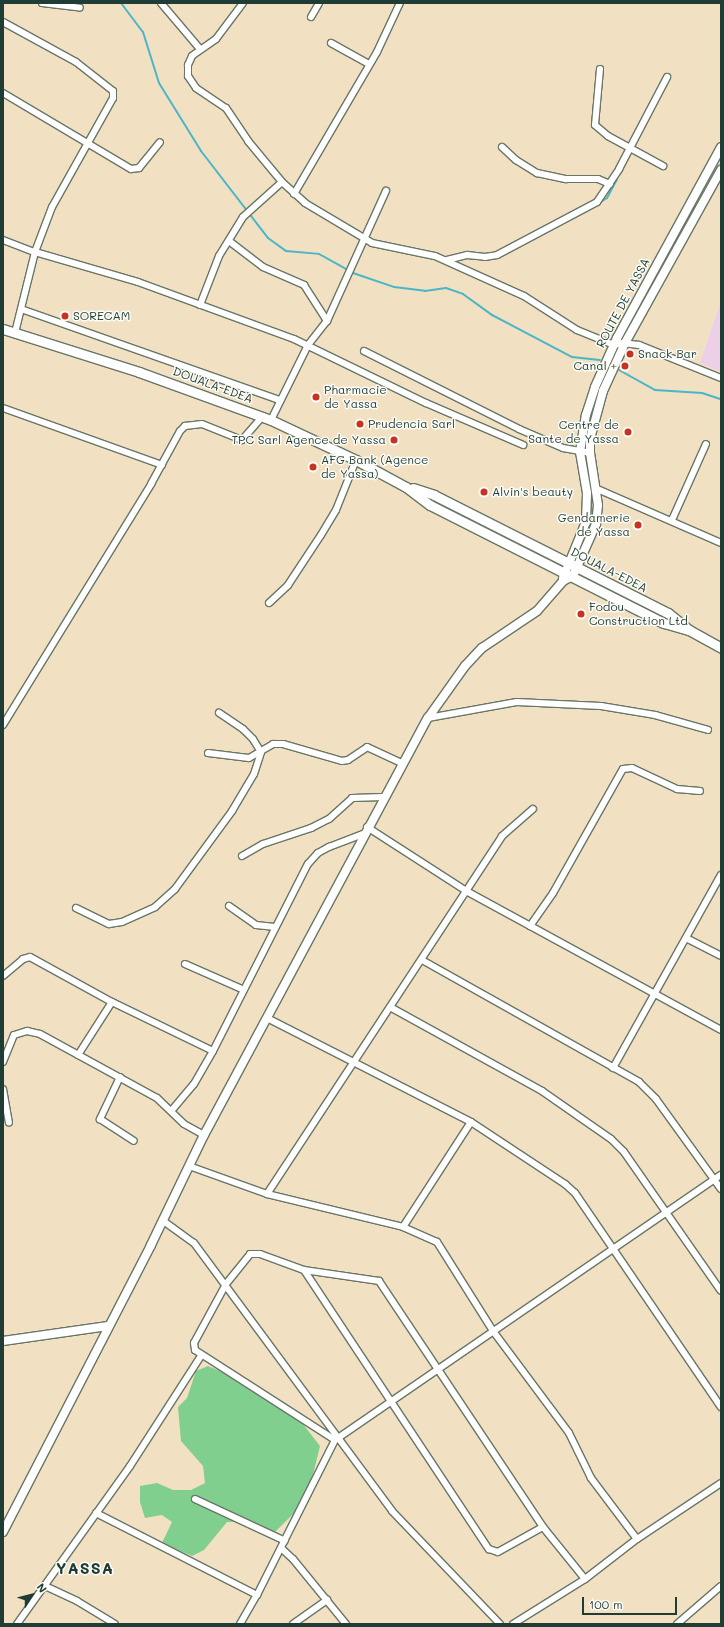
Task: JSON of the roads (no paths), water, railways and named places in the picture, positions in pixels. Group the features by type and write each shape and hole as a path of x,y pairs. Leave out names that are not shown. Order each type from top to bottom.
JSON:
{"highway":[{"name":"DOUALA-EDEA","path":"3,330 147,374 267,418 356,460 406,486 430,505 566,567 664,623 689,630 721,648"}],"main road":[{"name":"ROUTE DE YASSA","path":"563,581 566,567 586,522 588,511 580,452 586,415 600,372 721,147"},
{"name":"ROUTE DE YASSA","path":"575,572 596,524 598,504 590,453 593,422 599,404 625,344 721,170"},
{"path":"700,186 709,193"},
{"path":"3,1532 204,1135 383,797 428,718 465,666 482,648 537,611 563,581 575,572"},
{"path":"3,1341 108,1326"}],"street":[{"path":"42,3 80,8"},
{"path":"161,3 200,49"},
{"path":"243,3 216,39 192,56 188,65 191,82 226,108 240,131 282,182 294,194 330,220 372,243 421,251 447,260 537,302 577,330 614,345 625,344 639,346 721,378"},
{"path":"311,17 319,3"},
{"path":"294,194 369,64 400,3"},
{"path":"3,22 76,62 113,91 113,98 52,207 35,252 15,333"},
{"path":"331,43 369,64"},
{"path":"600,69 595,125 599,130 663,166"},
{"path":"447,260 467,255 485,257 498,255 597,202 610,184 667,77"},
{"path":"3,93 88,143 136,169 160,142"},
{"path":"502,147 516,160 537,173 566,179 598,179 610,184"},
{"path":"200,305 219,256 248,212 282,182"},
{"path":"3,725 185,426 202,424 242,440 267,418 280,400 308,345 327,321 386,190"},
{"path":"3,240 35,252 138,282 308,345 426,403 523,445"},
{"path":"229,241 263,267 304,285 327,321"},
{"path":"21,308 280,400"},
{"path":"364,351 520,429 580,452 590,453"},
{"path":"3,408 162,465"},
{"path":"672,520 706,444"},
{"path":"269,603 288,585 321,535 336,510 356,460"},
{"path":"595,488 720,542"},
{"path":"428,718 459,714 491,704 517,702 601,706 655,715 708,730"},
{"path":"76,908 108,924 122,922 155,907 175,889 232,811 254,774 261,752 253,739 243,729 218,713"},
{"path":"208,753 242,758 261,752 273,744 283,744 342,761 348,760 368,747 402,763"},
{"path":"530,926 553,893 623,769 632,768 676,789 700,791"},
{"path":"242,856 263,844 311,828 329,819 352,798 383,797"},
{"path":"267,1194 390,1007 468,892 502,836 533,810"},
{"path":"172,1110 194,1084 213,1051 308,864 318,853 365,831 468,892 721,1030"},
{"path":"613,1068 686,938 719,883 721,875"},
{"path":"229,906 256,924 275,928"},
{"path":"686,938 721,956"},
{"path":"3,976 24,959 30,957 112,1002 213,1051"},
{"path":"422,960 613,1068 648,1090 721,1189"},
{"path":"185,964 244,990"},
{"path":"78,1055 112,1002"},
{"path":"390,1007 542,1090 591,1122 624,1152 721,1291"},
{"path":"267,1018 471,1122 565,1184 575,1193 721,1407"},
{"path":"3,1062 10,1040 14,1035 27,1031 40,1034 158,1098 172,1110 184,1124 204,1135"},
{"path":"120,1077 100,1118 134,1141"},
{"path":"3,1089 9,1122"},
{"path":"403,1227 471,1122"},
{"path":"189,1166 267,1194 403,1227 437,1242 493,1331 569,1433 591,1478 637,1539"},
{"path":"240,1624 257,1595 337,1439 390,1400 721,1175"},
{"path":"162,1220 194,1243 226,1284 337,1439 392,1511 500,1624"},
{"path":"337,1439 201,1356 195,1350 194,1343 226,1284 250,1254 254,1253 304,1270 379,1281 439,1367 543,1527 586,1580"},
{"path":"304,1270 489,1548 498,1552 543,1527"},
{"path":"17,1624 96,1513 201,1356"},
{"path":"513,1624 586,1580 637,1539 721,1483"},
{"path":"195,1499 285,1541"},
{"path":"96,1513 257,1595"},
{"path":"281,1548 346,1624"},
{"path":"45,1586 77,1601 115,1624"},
{"path":"677,1624 721,1586"},
{"path":"293,1624 327,1600"}],"waterway":[{"path":"121,3 143,32 159,83 201,151 268,238 286,251 319,254 353,273 394,287 425,291 446,288 463,294 492,315 572,357 600,360"},
{"path":"599,203 607,198 617,179"},
{"path":"619,370 655,390 702,393 721,399"}],"place":[{"name":"SORECAM","path":"65,316"},
{"name":"Snack Bar","path":"630,354"},
{"name":"Canal +","path":"625,366"},
{"name":"Pharmacie de Yassa","path":"316,397"},
{"name":"Prudencia Sarl","path":"360,424"},
{"name":"Centre de Sante de Yassa","path":"628,432"},
{"name":"TPC Sarl Agence de Yassa","path":"394,440"},
{"name":"AFG Bank (Agence de Yassa)","path":"313,467"},
{"name":"Alvin's beauty","path":"484,492"},
{"name":"Gendamerie de Yassa","path":"638,525"},
{"name":"Fodou Construction Ltd","path":"581,614"}],"district":[{"name":"YASSA","path":"85,1568"}]}
